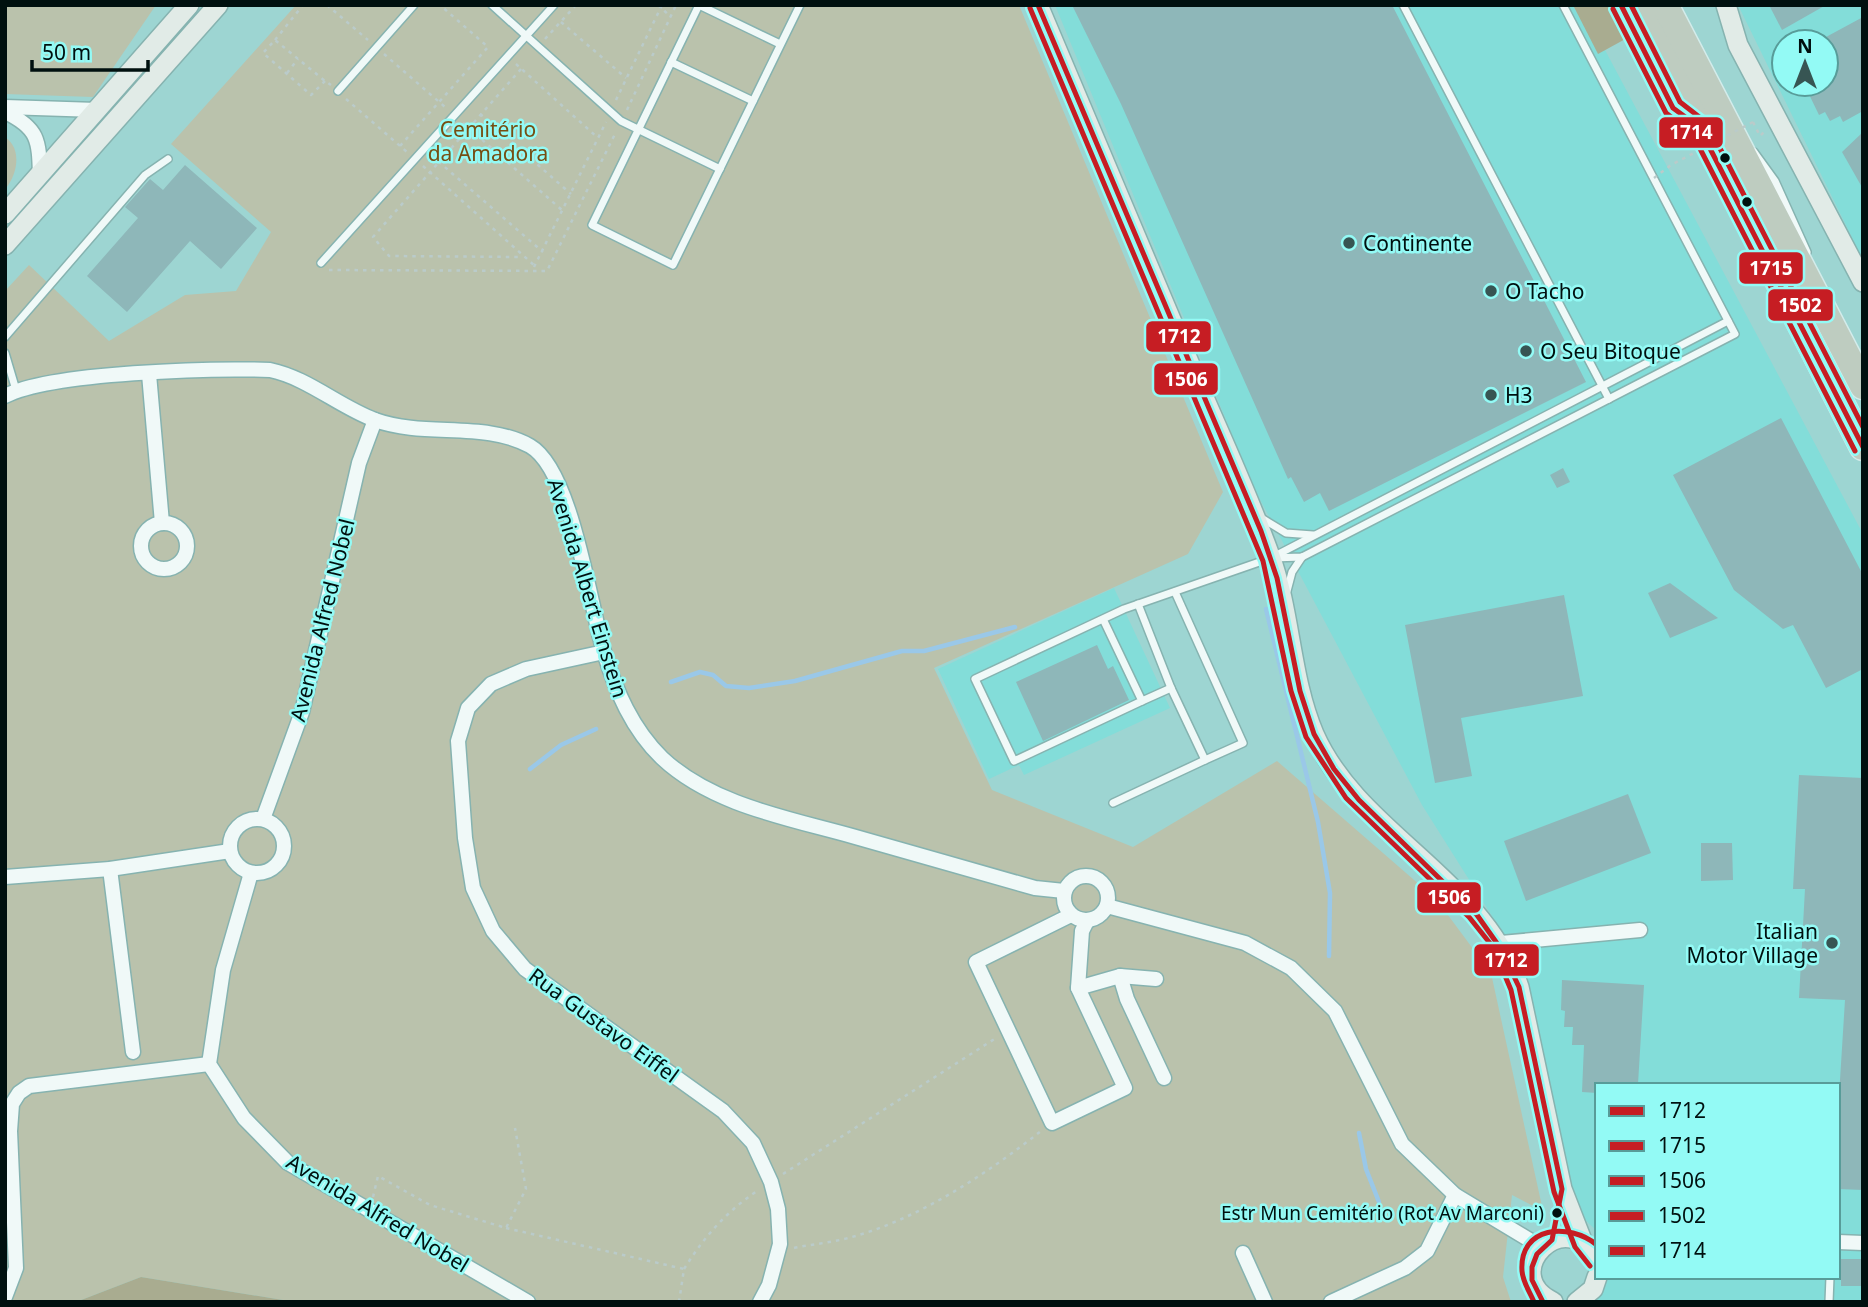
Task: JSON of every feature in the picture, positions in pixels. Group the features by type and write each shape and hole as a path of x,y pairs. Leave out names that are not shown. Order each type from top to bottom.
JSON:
{"highway":[{"path":"1639,5 1863,447"},
{"path":"1665,5 1863,386"}],"street":[{"path":"5,215 189,5"},
{"path":"5,245 218,5"},
{"path":"1038,5 1271,558 1306,712 1325,755 1353,792 1476,911 1501,943 1519,987 1562,1189 1593,1259 1587,1296 1577,1302"},
{"path":"1726,5 1738,45 1863,282"},
{"path":"5,109 97,110"},
{"path":"5,109 27,123 34,133 39,151 40,176"},
{"name":"Avenida Albert Einstein","path":"11,393 149,374 270,370 294,378 375,420 416,429 504,435 534,448 545,458 565,502 604,652 638,730 664,760 709,789 768,812 1008,881 1035,888 1064,891"},
{"path":"149,374 162,523"},
{"name":"Avenida Alfred Nobel","path":"263,819 302,712 359,463 375,420"},
{"name":"Rua Gustavo Eiffel","path":"604,652 514,674 491,684 468,708 458,741 465,838 473,888 493,931 525,969 723,1111 753,1143 771,1182 778,1209 779,1250 769,1285 760,1302"},
{"path":"254,819 263,819 278,828 285,843 284,852 276,867 260,874 251,873 237,865 230,851 232,834 238,826 254,819"},
{"path":"5,877 110,869 230,851"},
{"path":"110,869 133,1052"},
{"path":"5,1297 16,1268 10,1131 12,1104 19,1093 29,1086 209,1065 223,970 251,873"},
{"path":"1071,915 976,962 1052,1123 1125,1088 1078,988 1082,932 1087,921 1099,916 1107,906 1104,886 1093,877 1073,880 1064,891 1064,904 1071,915 1087,921"},
{"path":"1107,906 1245,943 1291,968 1335,1011 1402,1144 1455,1195 1547,1243 1574,1238 1593,1259"},
{"path":"1501,943 1640,930"},
{"path":"1078,988 1120,976 1156,979"},
{"path":"1120,976 1127,999 1164,1078"},
{"name":"Avenida Alfred Nobel","path":"209,1065 244,1118 288,1163 528,1302"},
{"path":"1546,1300 1532,1277 1531,1266 1547,1243 1562,1189"},
{"path":"1331,1302 1405,1268 1427,1251 1455,1195"},
{"path":"1840,1242 1863,1243"},
{"path":"1243,1253 1265,1302"},
{"path":"1596,1279 1600,1302"}],"lane":[{"path":"338,91 414,5"},
{"path":"492,5 621,121 720,169"},
{"path":"321,263 554,5"},
{"path":"780,44 699,5 592,225 673,265 800,5"},
{"path":"1402,5 1609,399"},
{"path":"1271,558 1302,557 1735,334 1563,5"},
{"path":"1621,5 1673,108 1699,127"},
{"path":"671,62 753,101"},
{"path":"1725,120 1761,159 1775,181 1809,257"},
{"path":"5,337 145,175 168,159"},
{"path":"1813,270 1836,335"},
{"path":"1171,688 1014,761 975,679 1138,604 1271,558 1728,321"},
{"path":"5,353 11,393"},
{"path":"1250,505 1276,529 1291,534 1313,535"},
{"path":"1284,606 1291,575 1302,557"},
{"path":"1113,803 1243,743 1175,592"},
{"path":"1138,604 1171,688 1205,760"},
{"path":"1103,619 1142,701"},
{"path":"1829,1302 1830,1279"}],"path":[{"path":"303,5 263,53 311,95 325,81"},
{"path":"400,146 488,47 440,5"},
{"path":"538,46 576,5"},
{"path":"321,263 332,272 534,268 547,271 676,5"},
{"path":"534,268 660,6 671,16"},
{"path":"561,22 626,78"},
{"path":"275,40 416,159 534,268"},
{"path":"508,57 598,138"},
{"path":"287,74 299,59"},
{"path":"521,69 438,160 373,237 390,256 523,257"},
{"path":"480,114 571,194"},
{"path":"1654,178 1671,165 1753,122 1760,136 1765,133 1756,118 1751,122 1760,138"},
{"path":"425,149 543,252"},
{"path":"679,1302 684,1269 702,1240 735,1206 1008,1030"},
{"path":"779,1250 849,1238 903,1216 987,1171 1052,1123"},
{"path":"506,1228 526,1189 515,1128"},
{"path":"371,1210 377,1176 429,1205 506,1228 684,1269"}],"shaded area":[{"path":"1055,5 1581,5 1863,534 1863,1237 1840,1236 1840,1083 1595,1083 1595,1229 1581,1216 1576,1207 1526,970 1422,805 1255,490"},
{"path":"1863,5 1863,260 1784,98 1840,98 1840,28 1770,28 1770,70 1739,7"},
{"path":"1114,588 1170,708 1024,775 1019,765 989,779 938,669"},
{"path":"1840,1250 1863,1251 1863,1302 1595,1302 1605,1279 1840,1279"}],"green space":[{"path":"5,5 156,5 93,97 5,94"},
{"name":"Cemitério da Amadora","path":"296,5 1019,5 1223,492 1188,554 934,668 992,790 1133,847 1277,761 1436,899 1491,973 1543,1211 1512,1195 1503,1277 1511,1302 295,1302 141,1277 76,1302 5,1302 5,291 29,265 109,341 185,295 236,291 271,232 171,144"},
{"path":"1573,5 1614,5 1629,37 1598,54"},
{"path":"5,137 14,148 16,163 13,177 5,189"},
{"path":"141,1277 295,1302 76,1302"}],"building":[{"name":"Continente","path":"1072,5 1392,5 1586,382 1329,511 1320,493 1304,502 1291,477 1288,479 1121,104"},
{"path":"1769,5 1826,5 1786,28 1781,28"},
{"path":"1863,17 1863,111 1843,122 1840,116 1830,121 1825,112 1819,115 1811,98 1840,98 1840,29"},
{"path":"1863,132 1863,189 1842,152"},
{"path":"185,165 257,228 221,269 190,241 127,312 87,276 138,218 125,207 150,179 163,190"},
{"path":"1781,418 1863,575 1863,669 1826,688 1793,625 1783,629 1734,590 1673,475"},
{"path":"1563,468 1570,482 1557,488 1550,475"},
{"path":"1670,583 1718,618 1670,638 1648,593"},
{"path":"1564,595 1583,696 1461,718 1472,776 1435,783 1405,625"},
{"path":"1097,645 1108,669 1113,666 1129,700 1043,741 1016,682"},
{"name":"Italian Motor Village","path":"1799,775 1863,778 1863,1190 1840,1189 1840,1083 1845,1000 1799,998 1805,889 1793,889"},
{"path":"1628,794 1651,853 1526,901 1504,841"},
{"path":"1701,843 1732,843 1733,880 1701,881"},
{"path":"1562,980 1644,985 1638,1083 1595,1083 1595,1093 1582,1092 1584,1045 1572,1045 1573,1027 1564,1027 1565,1011 1561,1010"},
{"path":"1841,1259 1863,1259 1863,1286 1841,1286"}],"waterway":[{"path":"1266,609 1318,822 1330,893 1329,956"},
{"path":"671,682 700,672 713,675 726,686 749,688 795,681 902,651 924,651 1015,627"},
{"path":"530,769 561,745 596,729"},
{"path":"1359,1133 1366,1169 1379,1202"}],"transit line":[{"name":"1712","path":"1038,5 1261,531 1277,578 1300,691 1314,734 1334,769 1359,800 1477,915 1501,949 1519,987 1562,1189 1552,1240 1537,1254 1532,1267 1532,1280 1543,1302"},
{"name":"1715","path":"1621,5 1673,108 1699,127 1863,447"},
{"name":"1502","path":"1631,5 1680,102 1707,123 1863,427"},
{"name":"1506","path":"1030,8 1263,561 1291,691 1306,737 1346,798 1469,917 1493,947 1511,990 1554,1192 1575,1247 1590,1266"},
{"name":"1714","path":"1613,9 1666,113 1692,133 1855,451"},
{"name":"1502","path":"1534,1302 1522,1271 1523,1256 1537,1237 1560,1231 1573,1233 1595,1244"}],"place":[{"name":"Continente","path":"1349,243"},
{"name":"O Tacho","path":"1491,291"},
{"name":"O Seu Bitoque","path":"1526,351"},
{"name":"H3","path":"1491,395"},
{"name":"Italian Motor Village","path":"1832,943"},
{"name":"Estr Mun Cemitério (Rot Av Marconi)","path":"1557,1213"}]}
